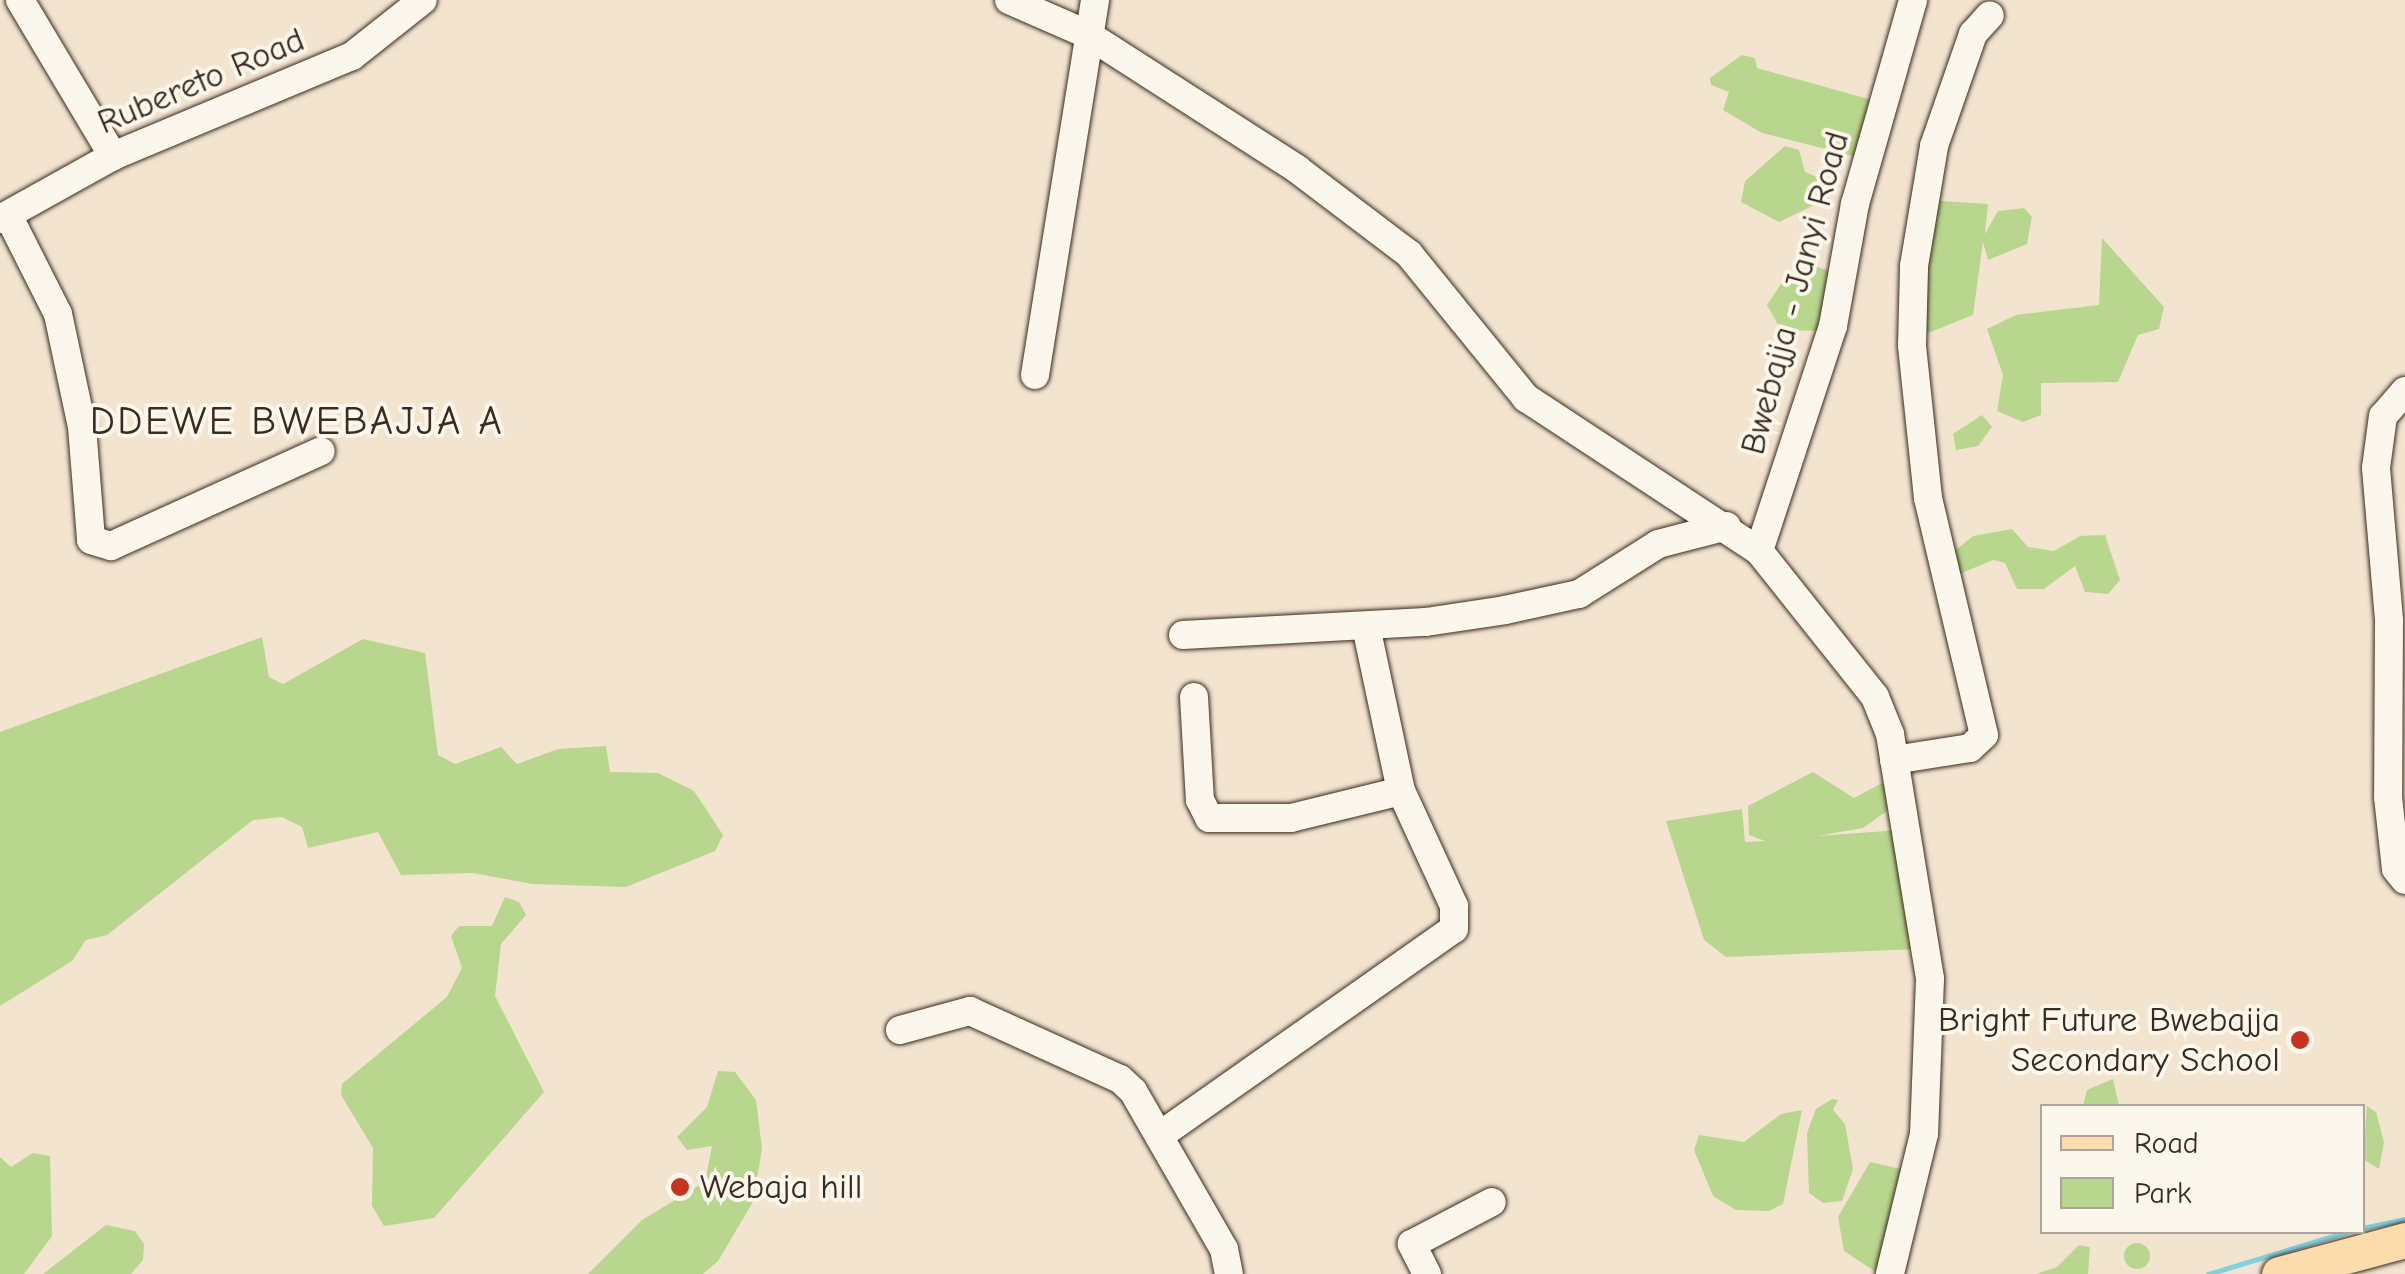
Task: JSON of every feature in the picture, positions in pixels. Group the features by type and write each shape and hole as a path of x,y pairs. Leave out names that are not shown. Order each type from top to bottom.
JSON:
{"main road":[{"path":"2279,1274 2405,1240"}],"street":[{"path":"20,0 114,156"},
{"name":"Rubereto Road","path":"4,217 114,156 352,56 423,0"},
{"path":"1009,0 1087,34 1338,198 1409,254 1526,398 1727,526 1759,551 1875,697 1894,760 1927,949 1931,1013 1924,1134 1890,1274"},
{"path":"1035,374 1075,150 1087,34 1096,0"},
{"name":"Bwebajja - Janyi Road","path":"1759,551 1832,326 1856,204 1912,0"},
{"path":"1894,760 1970,748 1984,735 1928,498 1912,345 1914,266 1934,146 1973,34 1990,15"},
{"path":"4,217 58,314 82,427 91,540 111,546 321,451"},
{"path":"2405,391 2382,416 2376,468 2389,622 2388,796 2396,870 2405,880"},
{"path":"1183,635 1366,627 1578,594 1658,544 1727,526"},
{"path":"1159,1136 1454,930 1454,906 1401,791 1366,627"},
{"path":"1194,698 1200,800 1209,818 1291,818 1401,791"},
{"path":"900,1030 954,1010 984,1015 1120,1079 1159,1136 1224,1248 1229,1274"},
{"path":"1427,1274 1412,1244 1492,1202"}],"green space":[{"path":"1742,55 1755,58 1757,68 1879,102 1861,158 1762,133 1723,110 1729,92 1711,85 1710,78"},
{"path":"1785,146 1799,150 1805,172 1826,181 1829,198 1779,222 1741,202 1745,181"},
{"path":"1928,200 1988,204 1985,234 1998,211 2024,208 2032,217 2027,244 1988,260 1983,242 1973,315 1918,337"},
{"path":"2102,238 2164,307 2159,329 2138,335 2118,382 2041,383 2041,415 2023,422 1997,411 2003,375 1987,329 2016,315 2099,305"},
{"path":"1814,266 1833,272 1817,331 1781,330 1767,305 1787,275"},
{"path":"1982,415 1992,427 1978,446 1956,450 1953,434"},
{"path":"2012,529 2028,547 2054,551 2080,536 2105,535 2120,580 2108,594 2085,592 2075,566 2044,589 2017,589 2005,563 1993,560 1957,575 1951,554 1973,536"},
{"path":"262,637 269,677 283,684 363,639 425,653 438,755 455,764 501,747 517,764 558,749 606,746 610,772 658,773 694,791 723,835 715,851 626,887 533,884 472,873 401,875 378,832 308,848 302,827 282,817 253,820 107,935 86,940 72,961 0,1006 0,732"},
{"path":"1813,772 1854,798 1882,783 1891,792 1887,811 1863,828 1817,836 1900,830 1920,949 1726,957 1704,940 1666,821 1742,809 1745,842 1765,841 1749,835 1748,806"},
{"path":"505,897 519,902 526,915 501,944 495,996 544,1092 434,1218 384,1226 372,1206 373,1148 341,1095 342,1084 447,997 462,968 451,936 459,926 492,926"},
{"path":"718,1071 735,1072 756,1100 762,1149 753,1202 718,1261 703,1274 588,1274 642,1220 705,1182 712,1146 687,1150 677,1137 707,1107"},
{"path":"2113,1079 2119,1104 2084,1104 2087,1090"},
{"path":"1832,1099 1838,1100 1833,1110 1845,1124 1853,1169 1842,1201 1823,1203 1809,1193 1807,1133 1816,1109"},
{"path":"2367,1106 2376,1112 2384,1142 2379,1169 2365,1160"},
{"path":"1802,1110 1783,1204 1769,1211 1736,1210 1713,1196 1694,1150 1699,1135 1744,1142 1781,1114"},
{"path":"33,1153 50,1156 52,1236 24,1274 0,1274 0,1157 11,1167"},
{"path":"1870,1162 1905,1170 1908,1182 1894,1194 1885,1271 1876,1272 1844,1251 1838,1217"},
{"path":"106,1225 135,1231 144,1244 143,1260 131,1274 43,1274"},
{"path":"2137,1243 2146,1247 2150,1256 2146,1265 2137,1269 2128,1265 2124,1256 2128,1247"},
{"path":"2079,1245 2090,1247 2088,1274 2036,1274 2057,1267"}],"waterway":[{"path":"2365,1227 2405,1219"},
{"path":"2208,1274 2339,1234"}],"place":[{"name":"Bright Future Bwebajja Secondary School","path":"2300,1040"},
{"name":"Webaja hill","path":"680,1187"}],"district":[{"name":"DDEWE BWEBAJJA A","path":"297,421"}]}
